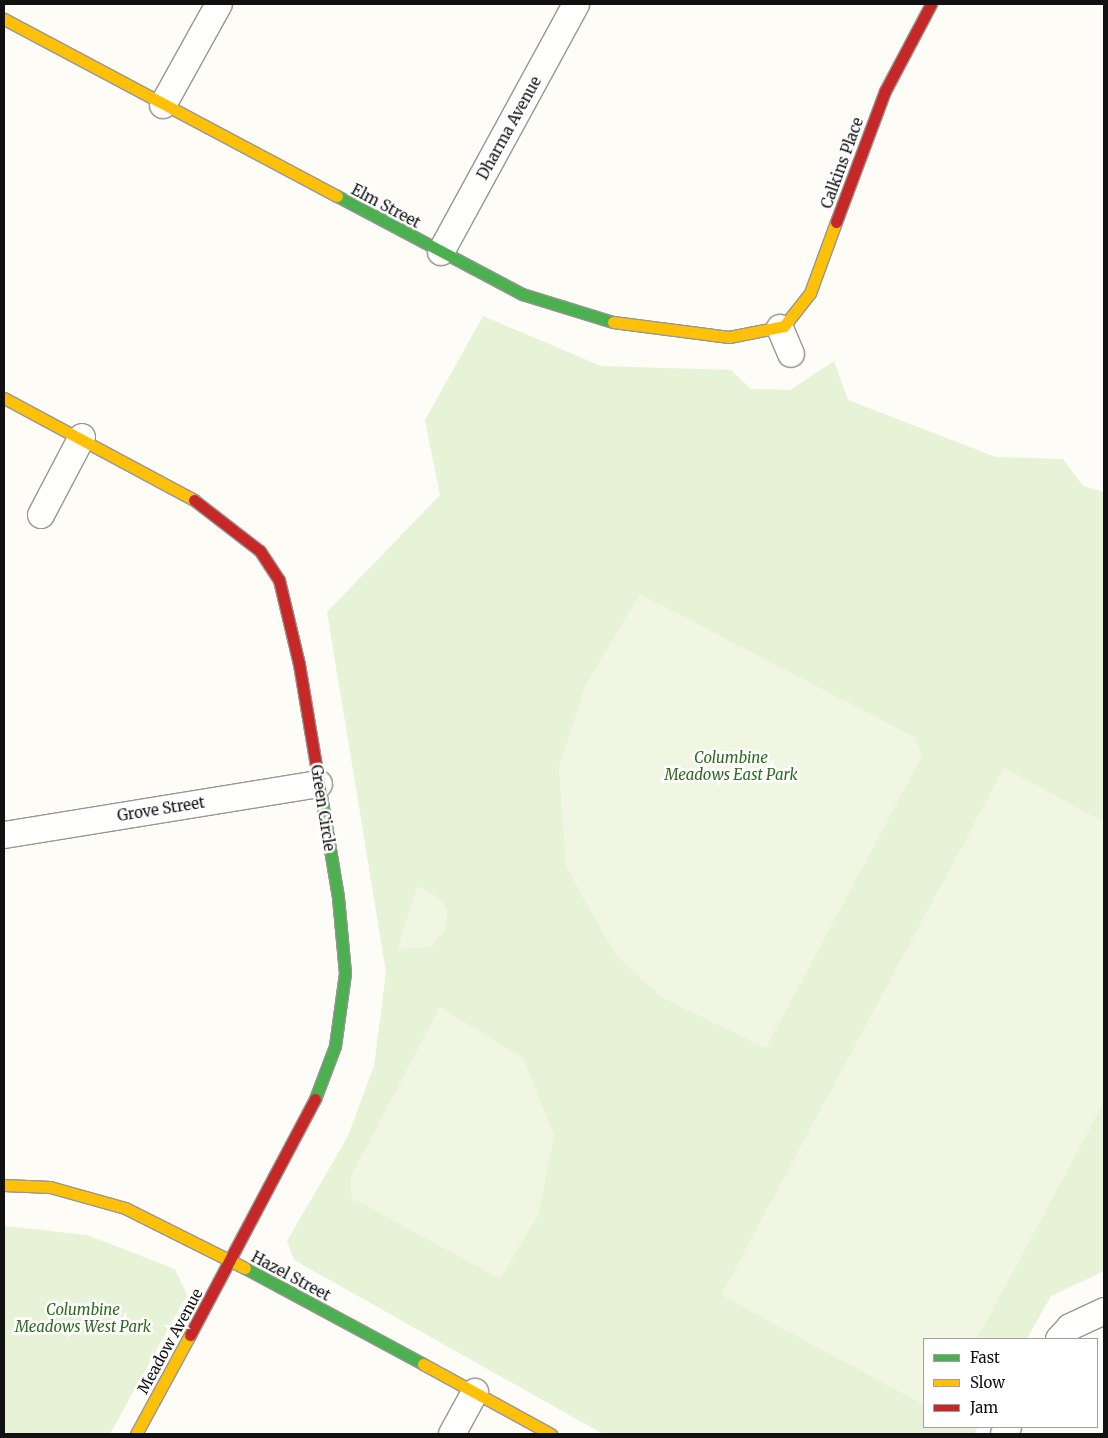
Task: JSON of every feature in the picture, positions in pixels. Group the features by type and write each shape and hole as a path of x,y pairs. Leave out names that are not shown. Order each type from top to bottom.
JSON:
{"street":[{"path":"164,105 219,4"},
{"name":"Dharma Avenue","path":"441,252 576,4"},
{"name":"Calkins Place","path":"780,328 796,314 810,293 852,173 885,91 931,4"},
{"name":"Elm Street","path":"4,19 522,294 602,321 728,336 780,328"},
{"path":"780,328 791,354"},
{"name":"Green Circle","path":"4,398 82,437 203,505 260,551 279,580 285,596 338,897 344,973 337,1038 322,1086 231,1261"},
{"path":"41,515 82,437"},
{"name":"Grove Street","path":"4,835 319,784"},
{"name":"Hazel Street","path":"4,1185 50,1187 124,1208 231,1261 551,1434"},
{"name":"Meadow Avenue","path":"136,1434 231,1261"},
{"path":"1060,1338 1070,1327 1104,1311"},
{"path":"452,1434 475,1392"}],"green space":[{"name":"Columbine Meadows East Park","path":"483,316 601,366 731,370 751,389 790,390 834,361 848,400 996,457 1063,459 1083,486 1104,492 1104,1271 1051,1296 1028,1338 923,1338 923,1428 977,1428 974,1434 603,1434 294,1260 287,1241 348,1136 374,1066 386,972 327,612 440,495 425,420"},
{"path":"640,594 914,737 922,756 766,1048 661,997 615,954 566,866 559,767 586,684"},
{"path":"1004,768 1104,822 1104,1102 978,1338 923,1338 923,1404 721,1295"},
{"path":"417,886 442,900 447,910 446,929 431,947 398,949"},
{"path":"440,1007 523,1058 554,1135 539,1213 500,1279 352,1198 350,1178"},
{"name":"Columbine Meadows West Park","path":"4,1226 87,1235 175,1269 187,1295 110,1434 4,1434"}],"traffic: fast":[{"path":"337,196 522,294 613,322"},
{"path":"315,1099 335,1046 345,973 338,897 320,790"},
{"path":"245,1268 423,1364"}],"traffic: slow":[{"path":"4,19 337,196"},
{"path":"613,322 729,337 784,326 810,293 836,222"},
{"path":"4,398 194,500"},
{"path":"4,1185 50,1187 125,1208 245,1268"},
{"path":"136,1434 190,1335"},
{"path":"423,1364 551,1434"}],"traffic: jam":[{"path":"836,222 885,91 931,4"},
{"path":"194,500 260,551 279,580 299,664 320,790"},
{"path":"190,1335 315,1099"}]}
